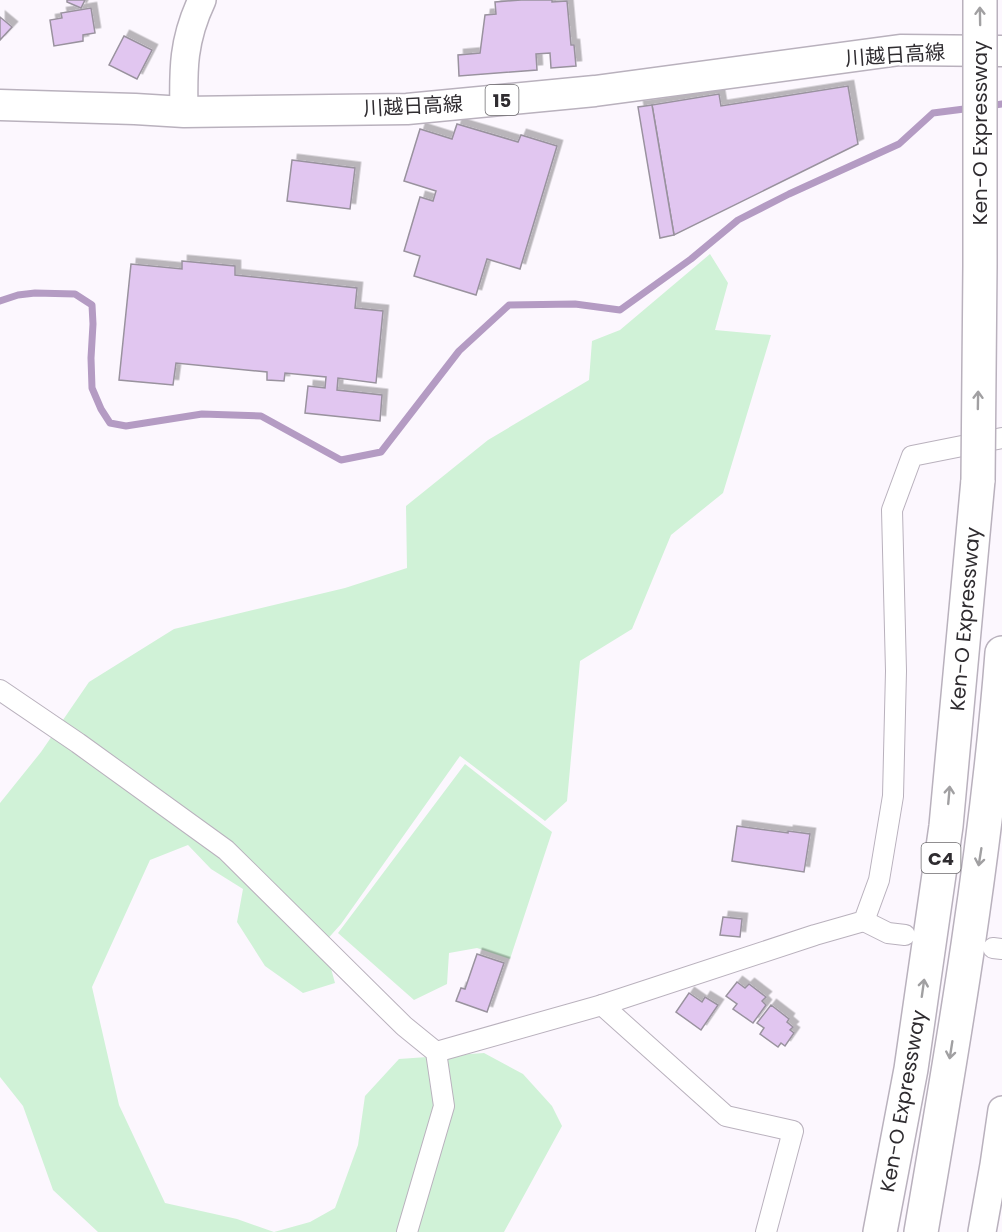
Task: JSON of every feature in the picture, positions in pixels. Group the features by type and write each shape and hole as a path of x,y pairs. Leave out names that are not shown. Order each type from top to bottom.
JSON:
{"highway":[{"name":"Ken-O Expressway","path":"880,1232 911,1069 946,826 978,480 980,0"},
{"name":"Ken-O Expressway","path":"921,1232 948,1072 984,830 1002,653"}],"main road":[{"name":"川越日高線","path":"0,105 135,108 184,112 407,109 595,91 900,50 1002,51"}],"street":[{"path":"184,112 183,74 186,48 191,27 202,0"},
{"path":"864,921 879,880 893,796 896,671 892,510 912,456 1002,438"},
{"path":"0,690 78,743 226,850 404,1026 436,1052 444,1106 407,1232"},
{"path":"436,1052 602,1005 864,921 888,933 905,935"},
{"path":"602,1005 726,1116 792,1131 766,1232"},
{"path":"982,1232 1002,1110"}],"green space":[{"path":"710,254 728,283 715,330 771,335 723,493 671,535 632,629 580,661 567,801 545,821 460,756 341,924 324,943 335,983 303,993 265,966 237,922 243,889 211,869 188,845 150,860 92,987 119,1105 165,1203 237,1219 274,1232 98,1232 53,1190 23,1106 0,1077 0,803 41,752 89,682 174,629 345,588 407,568 406,506 488,440 589,380 592,341 620,330"},
{"path":"465,764 552,832 510,959 477,948 449,953 447,984 414,1000 338,933"},
{"path":"484,1053 523,1074 552,1106 562,1126 504,1232 274,1232 310,1222 335,1208 358,1145 365,1096 399,1059"}],"building":[{"path":"67,0 85,0 81,8"},
{"path":"567,1 571,45 574,45 576,66 551,68 550,53 536,54 537,70 459,76 458,55 480,53 485,15 496,14 495,2"},
{"path":"91,8 95,33 83,35 83,41 54,46 50,20 62,18 61,13"},
{"path":"0,17 12,27 0,40"},
{"path":"124,36 152,50 137,79 109,65"},
{"path":"848,86 858,144 674,235 652,105 719,94 721,106"},
{"path":"652,105 674,235 660,238 638,107"},
{"path":"457,124 518,142 521,135 557,146 520,269 487,259 476,295 414,276 420,256 404,251 420,197 433,201 436,191 404,181 420,129 452,139"},
{"path":"292,160 355,168 350,209 287,201"},
{"path":"182,261 235,266 235,275 357,288 355,308 383,311 376,383 338,378 337,390 382,395 380,421 305,413 308,386 325,388 326,377 285,373 284,381 267,380 267,372 176,363 173,385 119,380 131,264 182,269"},
{"path":"737,826 810,834 804,872 732,861"},
{"path":"723,917 742,919 740,937 720,935"},
{"path":"477,954 504,963 487,1012 456,1001 461,988 465,989"},
{"path":"737,982 745,988 749,984 766,997 762,1001 766,1005 753,1023 733,1009 737,1004 726,996"},
{"path":"689,993 702,1002 705,997 718,1005 701,1030 676,1012"},
{"path":"771,1005 789,1019 787,1022 793,1027 790,1030 794,1033 785,1046 781,1043 778,1047 760,1034 764,1028 757,1023"}],"waterway":[{"path":"989,106 1002,104"},
{"path":"0,301 18,295 35,293 75,294 92,305 92,388 110,423 126,426 202,414 261,416 341,460 381,452 459,351 509,305 575,304 620,310 691,259 738,220 899,144 933,113 972,108"}]}
